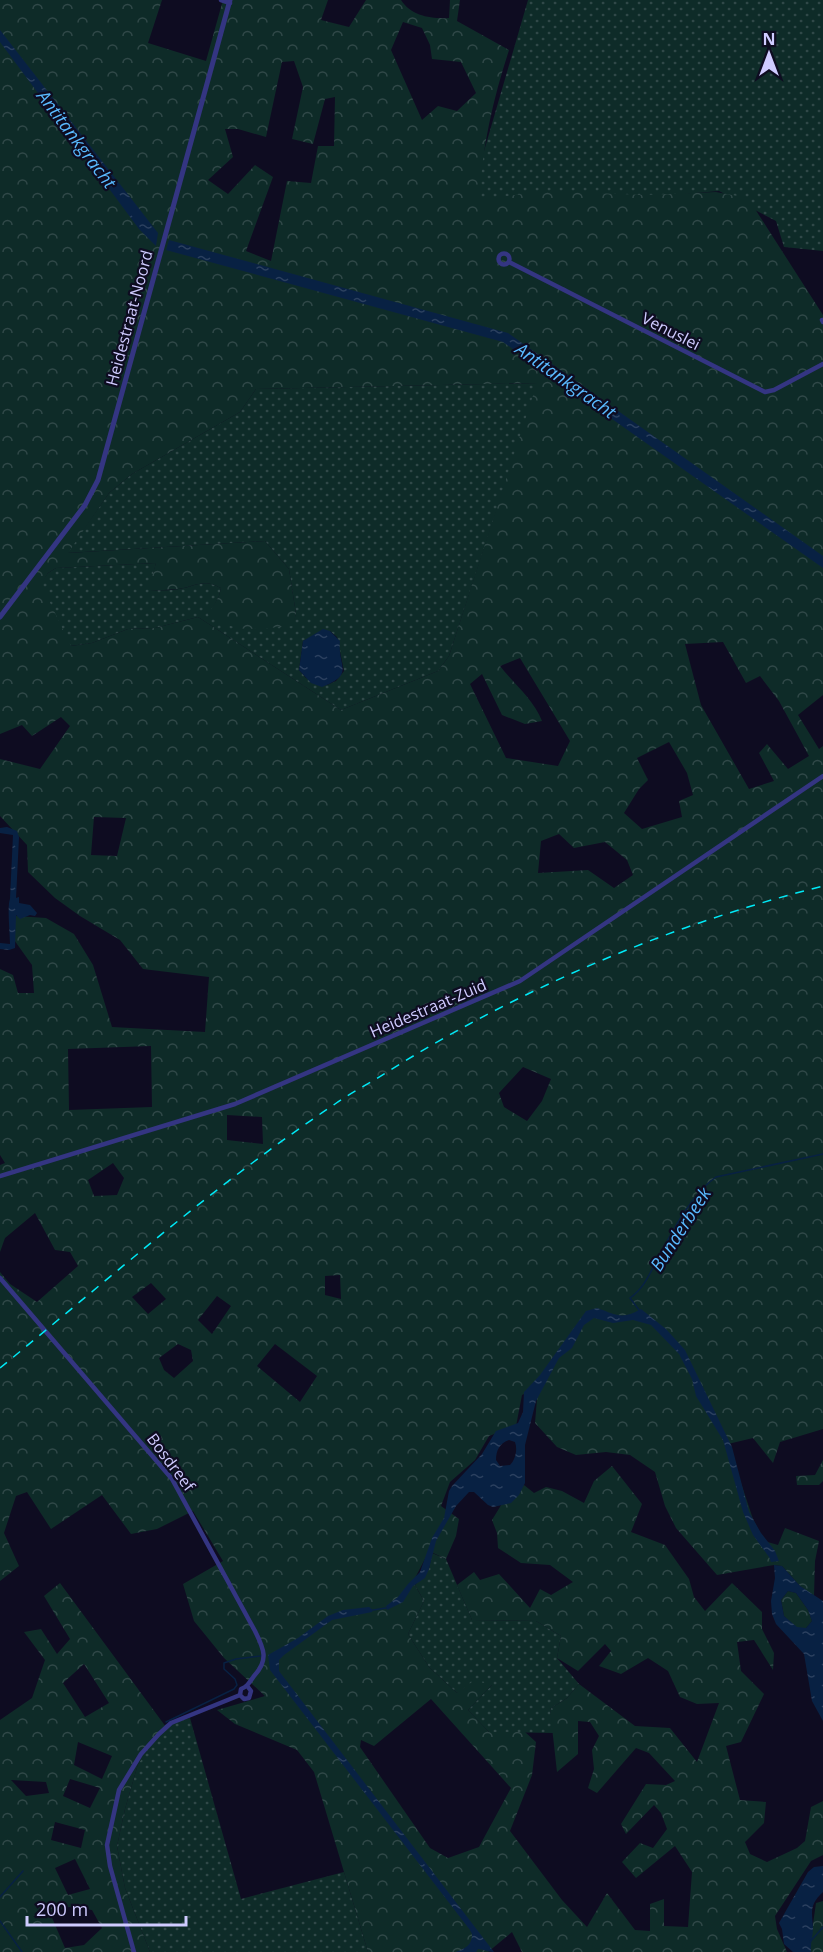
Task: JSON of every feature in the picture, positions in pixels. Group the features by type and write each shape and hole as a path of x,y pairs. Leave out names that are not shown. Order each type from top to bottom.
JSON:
{"street":[{"path":"221,0 230,1"},
{"name":"Heidestraat-Noord","path":"0,617 85,505 98,480 230,1"},
{"name":"Venuslei","path":"509,262 765,392 774,390 823,364"},
{"name":"Heidestraat-Zuid","path":"0,1176 235,1104 520,981 823,776"},
{"name":"Bosdreef","path":"0,1278 143,1443 178,1488 260,1641 264,1663 248,1688 241,1689 240,1695"},
{"name":"Bosdreef","path":"240,1695 244,1699 249,1698 251,1691 248,1688"},
{"name":"Bosdreef","path":"134,1952 110,1866 107,1845 119,1790 141,1754 171,1723 240,1695"}],"green space":[{"path":"0,0 162,0 148,43 206,61 223,0 328,0 321,20 349,27 366,0 401,0 416,13 429,17 449,18 450,0 460,0 457,21 509,50 489,124 479,200 543,191 645,195 716,192 748,198 823,315 823,695 798,715 819,749 823,746 823,1429 780,1442 773,1463 753,1438 728,1444 753,1519 764,1541 778,1545 785,1528 819,1541 815,1561 814,1596 800,1586 782,1566 774,1565 717,1575 676,1528 665,1506 655,1472 630,1455 606,1452 576,1455 557,1447 535,1423 538,1387 522,1395 516,1426 489,1436 475,1460 450,1482 441,1506 459,1519 456,1536 446,1559 429,1551 413,1582 424,1601 408,1634 429,1667 457,1693 476,1679 492,1685 468,1710 489,1732 525,1732 536,1742 532,1775 510,1831 562,1900 587,1927 607,1893 635,1930 650,1931 650,1904 664,1899 664,1926 688,1927 692,1872 675,1846 636,1878 622,1862 640,1843 653,1848 667,1829 661,1813 654,1805 626,1834 621,1824 646,1784 666,1785 675,1781 649,1753 636,1748 597,1793 588,1788 594,1769 592,1750 599,1736 590,1722 578,1721 578,1754 557,1772 550,1709 567,1698 579,1684 635,1726 670,1728 697,1762 719,1703 697,1704 680,1697 668,1671 648,1658 621,1674 599,1666 611,1651 605,1644 578,1671 557,1658 561,1636 536,1621 472,1620 457,1585 474,1572 480,1580 499,1574 530,1608 540,1589 551,1595 573,1582 550,1565 521,1563 498,1548 497,1533 492,1520 503,1502 524,1485 534,1493 546,1487 562,1491 584,1503 594,1481 612,1466 642,1504 631,1532 665,1545 689,1579 694,1597 705,1611 732,1583 762,1612 762,1629 774,1653 773,1670 754,1640 737,1642 741,1671 764,1694 741,1742 726,1746 740,1800 766,1802 764,1823 745,1842 750,1854 767,1862 797,1848 805,1841 811,1807 823,1801 823,1855 811,1861 775,1916 777,1929 787,1952 522,1952 512,1932 488,1952 368,1952 314,1772 297,1750 235,1724 217,1710 265,1696 224,1658 194,1621 183,1584 223,1561 193,1511 157,1529 131,1534 102,1495 51,1529 27,1492 16,1496 4,1533 19,1566 0,1581 0,1272 10,1284 37,1302 78,1266 70,1252 55,1250 35,1213 5,1238 0,1252 0,1165 5,1163 0,1155 0,969 13,975 18,993 34,993 32,965 12,937 16,916 46,918 74,934 93,965 112,1027 205,1032 209,977 143,969 120,940 55,898 28,872 27,845 0,816 0,759 40,769 70,726 61,717 32,736 22,725 0,734","holes":["403,22 422,28 430,45 432,59 461,62 476,93 457,111 438,106 422,120 391,50","294,61 303,87 292,139 313,144 325,99 335,97 334,146 318,146 311,183 287,181 271,261 246,251 273,177 255,165 228,194 208,180 233,157 225,129 238,129 266,137 282,62","537,383 449,656 438,671 341,710 198,617 155,628 128,629 92,643 71,646 41,584 48,573 56,568 156,563 148,590 178,589 200,584 215,585 221,588 208,615 219,621 249,629 293,626 296,614 289,569 265,541 68,553 109,493 132,474 240,412 256,389","723,642 746,683 760,676 779,701 809,756 788,769 767,744 759,753 774,781 749,789 701,705 685,644","520,658 570,741 558,766 506,758 470,684 482,674 502,715 525,724 542,721 539,713 500,666","669,742 687,773 693,795 679,801 682,817 642,829 624,813 639,789 648,780 637,758","94,817 126,818 117,856 91,855","559,834 574,848 605,842 627,860 633,875 614,888 588,870 538,873 541,841","151,1046 152,1107 69,1110 68,1049","523,1067 551,1079 542,1101 527,1121 504,1107 499,1093","227,1115 262,1117 263,1144 227,1140","113,1163 124,1178 117,1195 94,1196 88,1180","340,1275 341,1299 325,1295 325,1276","151,1283 166,1299 148,1314 132,1297","217,1296 231,1306 212,1334 198,1320","178,1344 191,1350 193,1361 174,1378 164,1370 159,1358","275,1344 317,1376 300,1402 257,1366","431,1699 511,1788 479,1847 448,1858 430,1848 360,1747 361,1740 374,1746"]},
{"path":"528,0 823,0 823,251 784,247 776,221 719,191 466,213"},
{"path":"538,383 449,656 438,671 341,710 198,617 155,628 128,629 92,643 70,646 40,584 48,573 56,568 156,563 149,590 175,590 200,584 215,585 221,588 209,615 292,626 296,614 289,569 265,541 67,553 109,493 132,474 240,412 256,389","holes":["330,631 337,637 344,671 336,681 327,685 306,678 299,670 303,641"]},
{"path":"823,1460 823,1481 819,1485 797,1485 796,1476 815,1475"},
{"path":"432,1553 446,1559 472,1620 536,1621 561,1636 557,1658 579,1684 567,1698 550,1709 554,1733 489,1732 468,1710 492,1685 457,1693 429,1667 408,1634 424,1601 415,1585 429,1569"},
{"path":"60,1583 166,1727 138,1764 117,1846 125,1888 150,1952 0,1952 0,1720 32,1698 45,1660 24,1632 41,1629 57,1654 70,1639 44,1596","holes":["84,1664 109,1703 85,1717 63,1683","78,1742 112,1756 102,1779 74,1765","70,1779 100,1788 90,1808 63,1796","11,1780 46,1782 49,1793 26,1796","55,1822 85,1830 81,1848 51,1840","75,1859 90,1889 68,1895 55,1868","69,1907 92,1910 102,1928 84,1945 65,1948 50,1913"]},
{"path":"788,1591 796,1593 808,1610 812,1621 806,1628 797,1628 784,1616 781,1600"},
{"path":"190,1718 241,1899 344,1872 368,1952 150,1952 125,1888 117,1846 138,1764 165,1725"},
{"path":"823,1901 823,1952 809,1952 816,1903"}],"water":[{"name":"Antitankgracht","path":"0,30 158,233 156,246 139,229 0,42"},
{"name":"Antitankgracht","path":"169,240 508,333 823,556 823,568 503,342 166,250"},
{"path":"323,629 330,631 340,641 343,668 339,678 322,687 311,683 299,670 303,641"},
{"path":"7,827 17,831 19,837 16,898 19,897 19,903 30,905 37,913 35,916 30,915 20,919 16,915 15,948 9,950 0,949 0,943 10,944 9,907 13,835 0,833 0,828"},
{"path":"597,1308 624,1315 641,1309 666,1329 685,1350 732,1447 749,1512 775,1551 779,1561 771,1562 753,1535 743,1512 723,1440 696,1396 692,1379 679,1354 651,1325 633,1320 613,1323 594,1318 584,1325 572,1348 559,1358 536,1401 525,1445 525,1483 519,1495 511,1503 493,1507 474,1492 469,1492 456,1506 436,1541 425,1578 413,1586 403,1602 387,1610 386,1606 398,1597 420,1572 432,1538 444,1518 452,1486 482,1454 496,1431 518,1423 523,1412 524,1392 540,1375 586,1311","holes":["509,1440 515,1442 516,1451 512,1463 500,1466 496,1460 499,1447"]},
{"path":"774,1565 782,1566 800,1586 823,1601 823,1721 812,1701 804,1654 776,1624 772,1614 771,1601 775,1578","holes":["788,1591 796,1593 808,1610 812,1621 806,1628 797,1627 784,1616 781,1600"]},
{"path":"369,1607 373,1610 372,1612 332,1620 284,1655 279,1660 279,1671 494,1952 478,1949 476,1952 456,1952 469,1944 472,1938 470,1930 270,1670 268,1655 298,1638 328,1616 343,1610"},
{"path":"823,1866 823,1892 812,1908 811,1952 793,1952 784,1944 779,1923 808,1872 814,1867"}],"waterway":[{"name":"Bunderbeek","path":"639,1310 630,1298 646,1281 682,1215 707,1184 716,1177 823,1154"},
{"name":"Bunderbeek","path":"373,1610 386,1608"},
{"name":"Bunderbeek","path":"166,1722 234,1689 237,1685 235,1679 224,1669 224,1663 261,1656"},
{"name":"Bunderbeek","path":"0,1897 23,1871"},
{"name":"Bunderbeek","path":"0,1921 22,1952"},
{"path":"810,1942 823,1927"}],"railway":[{"path":"0,1368 164,1232 248,1166 340,1101 428,1047 536,990 649,941 764,902 823,886"}]}
